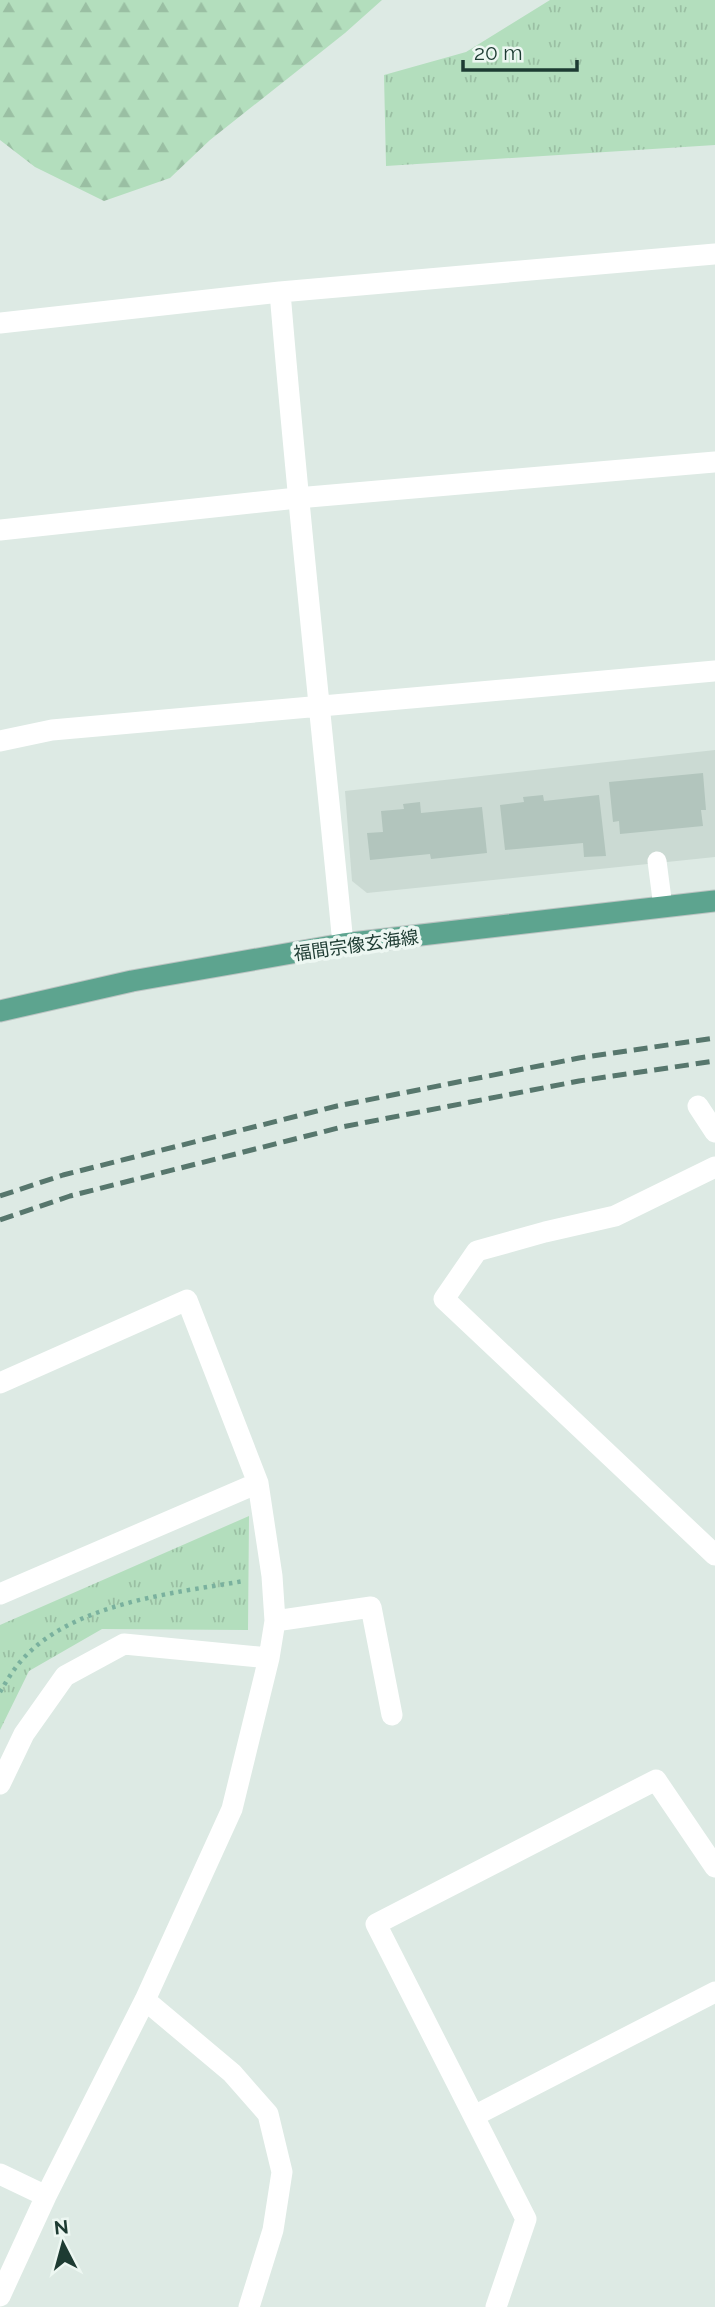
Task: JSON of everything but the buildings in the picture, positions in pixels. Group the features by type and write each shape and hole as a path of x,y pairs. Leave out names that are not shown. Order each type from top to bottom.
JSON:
{"main road":[{"name":"福間宗像玄海線","path":"0,1011 132,981 343,944 715,901"}],"street":[{"path":"0,323 280,292 715,254"},
{"path":"280,292 297,498 343,944"},
{"path":"0,530 297,498 715,462"},
{"path":"0,741 52,730 715,671"},
{"path":"698,1106 715,1132"},
{"path":"715,1167 615,1216 477,1251 444,1299 715,1555"},
{"path":"0,1383 187,1300 258,1483 272,1576 275,1621 269,1658 232,1809 145,2000 46,2196 0,2296"},
{"path":"0,1594 258,1483"},
{"path":"275,1621 370,1607 392,1715"},
{"path":"0,1784 24,1734 65,1676 124,1644 269,1658"},
{"path":"495,2307 526,2218 376,1924 656,1780 715,1867"},
{"path":"474,2116 715,1992"},
{"path":"145,2000 232,2074 268,2114 282,2172 273,2230 249,2307"},
{"path":"0,2174 46,2196"}],"lane":[{"path":"657,861 663,907"}],"shaded area":[{"path":"715,750 715,857 367,893 352,881 345,791"}],"green space":[{"path":"0,0 382,0 345,33 210,140 170,178 104,201 35,167 0,140"},
{"path":"550,0 715,0 715,145 386,166 384,75 466,52"},
{"path":"249,1516 248,1630 102,1629 29,1671 0,1730 0,1625"}],"railway":[{"path":"0,1196 63,1175 337,1106 579,1058 715,1038"},
{"path":"0,1220 70,1196 342,1127 579,1081 715,1061"}]}
